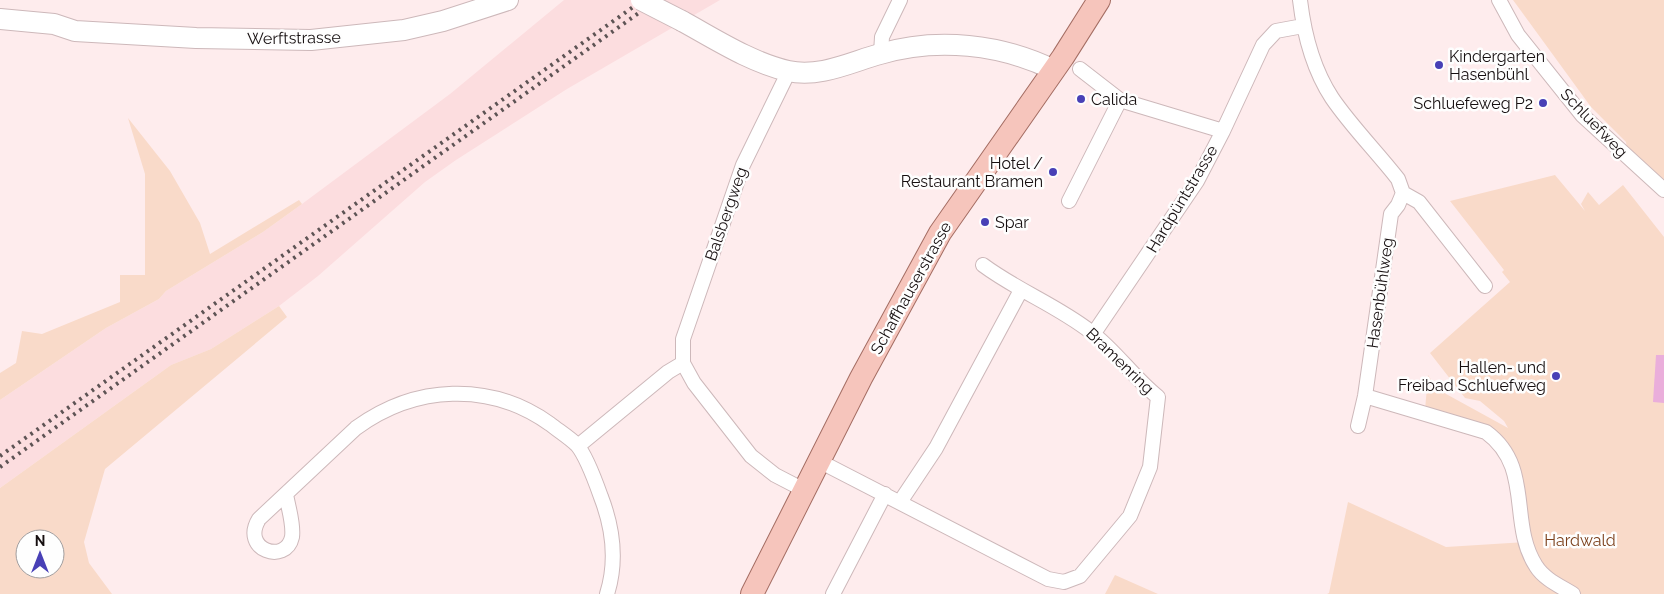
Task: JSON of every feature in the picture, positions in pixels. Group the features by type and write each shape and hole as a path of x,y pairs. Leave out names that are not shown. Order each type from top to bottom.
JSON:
{"main road":[{"name":"Schaffhauserstrasse","path":"752,594 887,330 940,233 1054,70 1099,0"}],"street":[{"name":"Werftstrasse","path":"0,19 54,24 75,31 196,38 311,40 404,30 443,21 508,0"},
{"path":"641,0 754,59 789,71 829,71 881,53 913,46 939,44 1002,51 1054,70"},
{"path":"881,53 882,37 900,0"},
{"path":"1300,0 1303,26 1315,64 1332,98 1398,179 1403,193 1419,202 1485,286"},
{"name":"Schluefweg","path":"1499,0 1518,35 1582,115 1664,190"},
{"name":"Hardpüntstrasse","path":"1094,333 1197,182 1263,44 1276,31 1303,26"},
{"name":"Werftstrasse","path":"0,32 52,36 75,31"},
{"path":"1080,69 1120,100 1223,131"},
{"name":"Balsbergweg","path":"683,363 683,339 743,166 789,71"},
{"path":"1069,201 1120,100"},
{"name":"Hasenbühlweg","path":"1358,426 1365,396 1391,214 1398,206 1403,193"},
{"name":"Bramenring","path":"819,461 1048,579 1064,582 1080,576 1130,516 1150,467 1158,397 1144,386 1094,333 1074,319 1021,290 983,264"},
{"path":"900,502 936,448 1021,290"},
{"path":"578,446 668,372 683,363 694,383 751,456 775,475 804,490"},
{"path":"286,494 366,420 400,403 437,394 454,393 477,394 512,403 539,416 578,446 596,484 610,526 613,566 607,594"},
{"path":"1365,396 1486,432 1502,446 1510,458 1517,482 1528,550 1536,567 1545,576 1572,594"},
{"path":"832,594 886,494"}],"shaded area":[{"path":"564,0 720,0 567,89 456,160 425,182 318,276 279,306 211,349 171,365 0,488 0,400 106,328 159,299 166,291 263,232 450,94"},
{"path":"1656,355 1664,355 1664,403 1653,402"}],"green space":[{"path":"1513,0 1664,0 1664,185 1627,149 1626,142 1591,107"},
{"path":"128,118 170,171 200,223 210,254 299,200 302,204 263,232 166,291 159,299 106,328 0,400 0,373 16,363 22,331 42,334 120,302 120,275 145,275 145,174"},
{"name":"Hallen- und Freibad Schluefweg","path":"1555,175 1585,211 1581,204 1588,192 1599,205 1623,185 1664,237 1664,594 1327,594 1329,593 1348,502 1446,547 1526,542 1518,481 1490,431 1425,410 1428,375 1437,389 1508,428 1504,421 1480,401 1465,398 1430,353 1510,282 1502,272 1504,270 1450,201"},
{"path":"279,306 287,317 105,469 84,542 89,563 112,594 0,594 0,488 171,365 211,349"},
{"path":"1115,575 1158,594 1105,594"}],"railway":[{"path":"0,456 643,0"},
{"path":"0,467 657,0"}],"place":[{"name":"Kindergarten Hasenbühl","path":"1439,65"},
{"name":"Calida","path":"1081,99"},
{"name":"Schluefeweg P2","path":"1543,103"},
{"name":"Hotel / Restaurant Bramen","path":"1053,172"},
{"name":"Spar","path":"985,222"},
{"name":"Hallen- und Freibad Schluefweg","path":"1556,376"}],"park label":[{"name":"Hardwald","path":"1580,540"}]}
